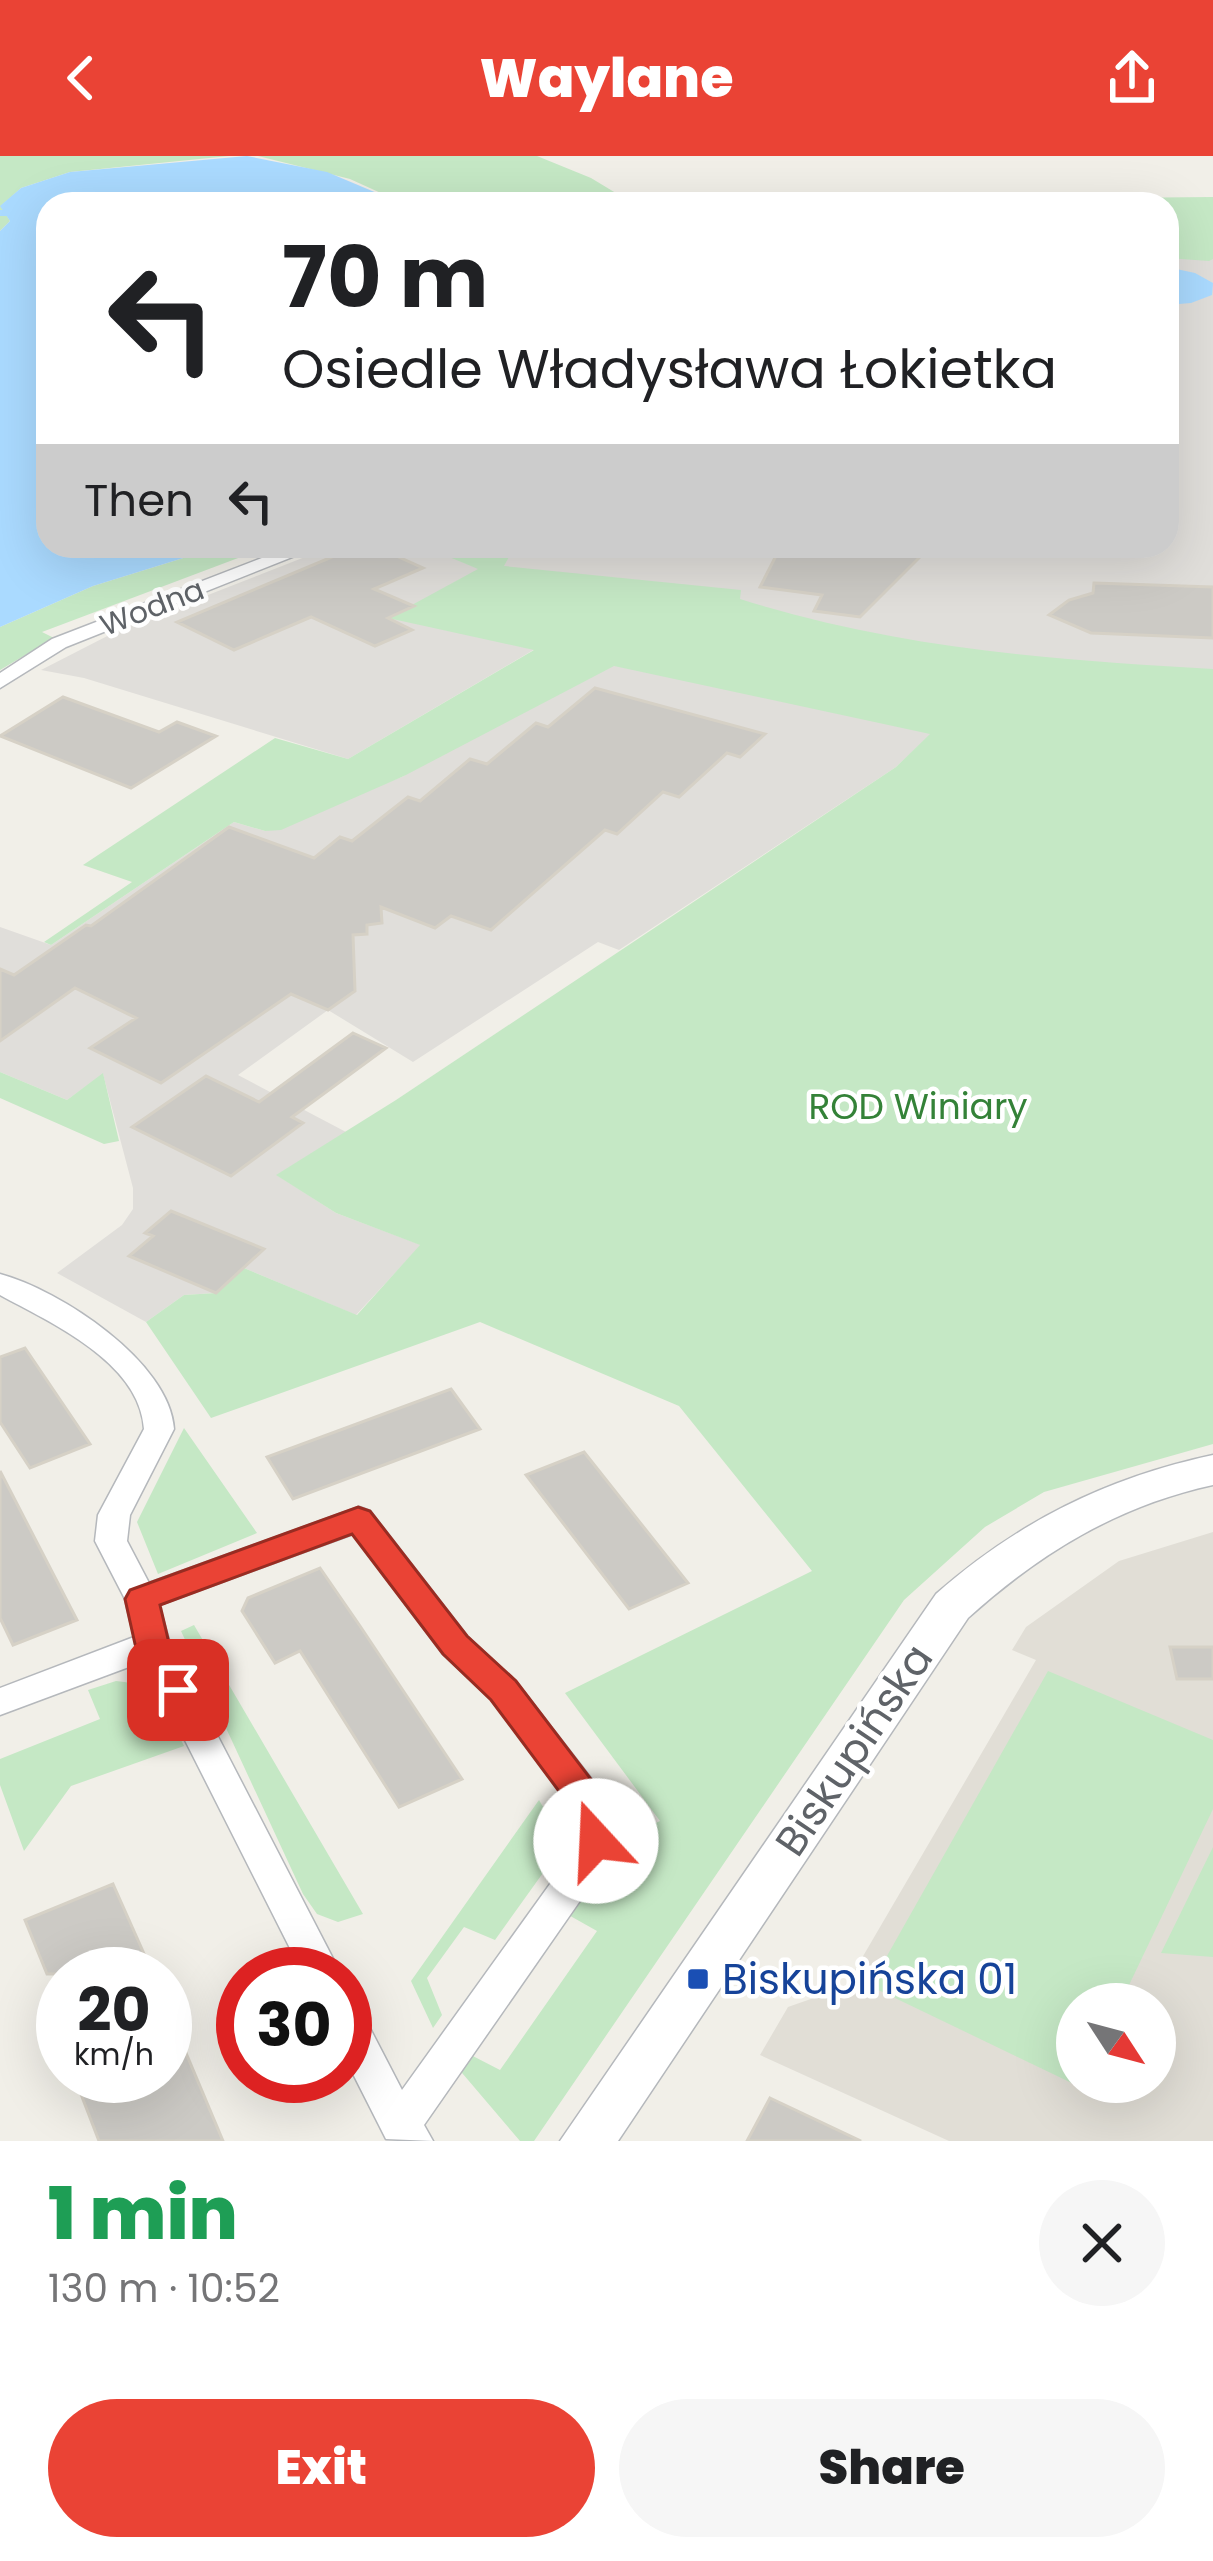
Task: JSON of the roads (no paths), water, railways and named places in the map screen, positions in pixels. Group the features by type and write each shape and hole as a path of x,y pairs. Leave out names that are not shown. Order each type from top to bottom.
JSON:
{"street":[{"name":"Wodna","path":"0,682 59,643 279,558"},
{"path":"0,1283 107,1343 158,1413 160,1429 114,1515 111,1540 142,1599 152,1644 308,1947"},
{"name":"Biskupińska","path":"587,2141 952,1606 996,1564 1062,1523 1115,1497 1213,1470"},
{"path":"142,1599 358,1519 455,1645 504,1691 590,1805 596,1841 578,1874 407,2133 372,2069"},
{"path":"0,1702 152,1644"}],"water":[{"path":"247,156 327,172 374,192 36,192 36,558 183,558 93,586 0,627 0,231 10,221 0,206 21,188 70,172"},
{"path":"1179,270 1213,283 1212,295 1179,304"}],"waterway":[{"path":"0,213 8,213"}],"place":[{"name":"Biskupińska 01","path":"698,1979"}],"park label":[{"name":"ROD Winiary","path":"918,1106"}]}
